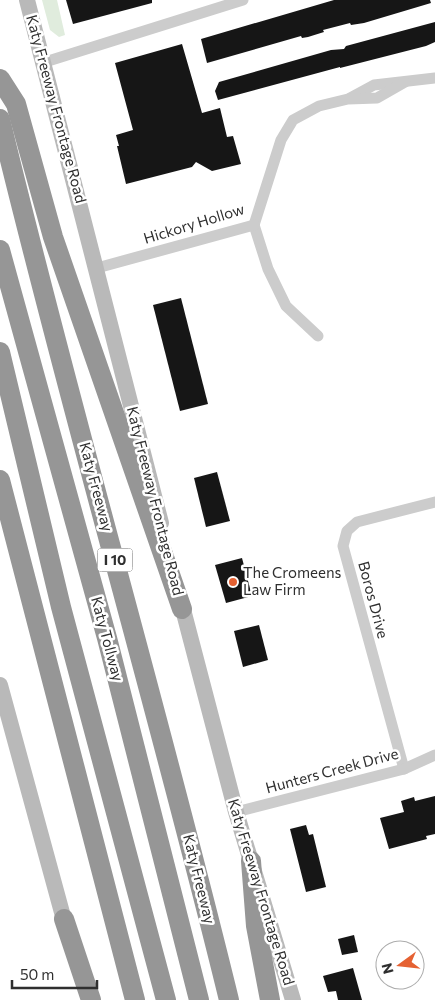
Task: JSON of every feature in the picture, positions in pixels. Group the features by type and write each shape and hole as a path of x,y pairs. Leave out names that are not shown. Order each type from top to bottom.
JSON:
{"highway":[{"path":"0,79 16,104 54,237 182,609"},
{"name":"Katy Freeway","path":"0,120 44,295 180,805 229,1000"},
{"name":"Katy Tollway","path":"0,250 110,647 199,1000"},
{"path":"0,352 66,626 166,1000"},
{"path":"0,480 135,1000"},
{"path":"251,861 256,926 270,1000"},
{"path":"64,919 91,1000"}],"main road":[{"name":"Katy Freeway Frontage Road","path":"27,0 97,268 182,609 236,812 293,1000"},
{"path":"0,685 64,919 83,1000"}],"street":[{"path":"44,62 243,0"},
{"name":"Hickory Hollow","path":"97,268 254,225 281,140 293,120 319,106 348,99 374,85 435,78"},
{"path":"254,225 268,269 286,306 318,336"},
{"name":"Boros Drive","path":"404,768 343,546 347,531 357,522 435,502"},
{"name":"Hunters Creek Drive","path":"236,812 404,768 435,755"}],"green space":[{"path":"42,0 57,0 65,35 59,37 50,30"}],"building":[{"path":"66,0 152,0 152,3 73,24"},
{"path":"334,0 430,0 431,3 364,23 351,25 350,23 323,30 324,32 308,37 302,38 301,36 207,63 201,39"},
{"path":"435,22 435,42 426,46 218,100 215,91 219,82 331,50 344,49 346,46"},
{"path":"182,44 202,113 220,108 227,137 233,136 241,164 212,171 196,162 192,167 126,184 116,135 133,130 115,63"},
{"path":"181,298 208,404 180,411 153,305"},
{"path":"217,472 230,521 206,527 194,478"},
{"path":"242,558 252,596 226,603 215,565"},
{"path":"259,625 268,660 243,667 234,631"},
{"path":"435,796 435,834 426,836 427,839 389,849 380,818 404,812 401,801 414,797 415,801"},
{"path":"306,825 309,835 313,834 326,887 306,892 290,829"},
{"path":"354,935 358,952 342,955 338,939"},
{"path":"353,968 362,1000 338,1000 336,991 328,992 323,976"}],"place":[{"name":"The Cromeens Law Firm","path":"233,582"}]}
